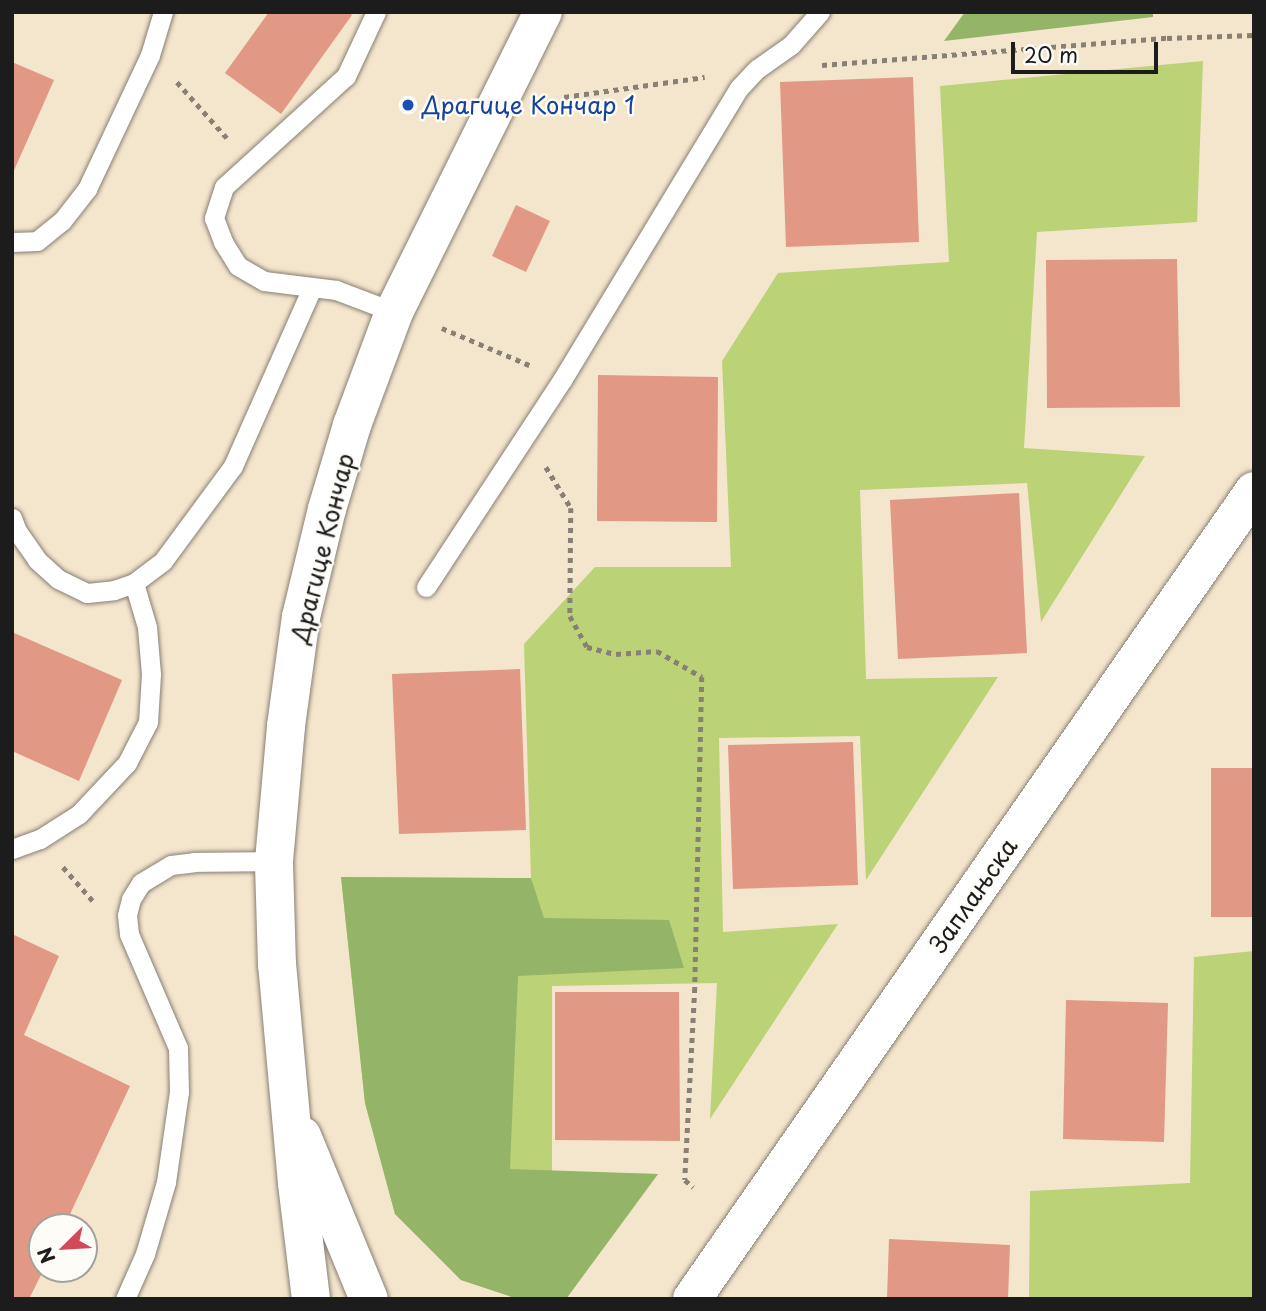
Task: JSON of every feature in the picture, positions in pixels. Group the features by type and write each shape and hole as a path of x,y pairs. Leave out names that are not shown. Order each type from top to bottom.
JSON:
{"main road":[{"name":"Драгице Кончар","path":"311,1299 296,1183 277,965 274,861 286,726 301,617 345,449 394,312 542,12"},
{"name":"Заплањска","path":"692,1299 1254,491"},
{"name":"Драгице Кончар","path":"293,1125 315,1162 369,1299"}],"lane":[{"path":"376,12 346,76 224,187 214,218 223,242 238,266 264,281 336,290 394,312"},
{"path":"426,587 562,380 739,88 757,69 790,44 820,12"},
{"path":"12,242 37,241 62,221 87,188 150,55 156,15"},
{"path":"12,518 17,531 37,560 58,579 88,593 114,590 134,583 163,561 233,466 312,288"},
{"path":"12,849 40,839 79,814 127,763 148,722 151,674 147,628 134,583"},
{"path":"125,1299 145,1254 166,1182 180,1091 178,1048 129,934 127,915 131,900 141,883 171,865 194,862 274,861"}],"path":[{"path":"850,64 1167,38 1254,35"},
{"path":"150,55 223,130"},
{"path":"564,97 757,69"},
{"path":"442,327 562,380"},
{"path":"526,432 571,508 570,616 587,647 616,654 657,651 702,677 695,988 685,1180 694,1187"},
{"path":"40,839 100,910"}],"green space":[{"path":"965,12 1153,12 1153,17 944,41"},
{"path":"1203,61 1197,222 1037,232 1024,448 1145,456 1041,622 1027,483 860,490 866,679 998,677 866,880 860,736 719,738 723,932 838,924 710,1119 717,983 552,986 552,1172 658,1174 566,1299 518,1299 461,1280 395,1214 365,1103 341,877 531,878 524,644 595,567 731,567 722,361 778,273 949,262 940,86"},
{"path":"341,877 531,878 544,918 669,920 684,968 518,976 510,1169 658,1174 566,1299 518,1299 461,1280 395,1214 365,1103"},
{"path":"1254,951 1254,1299 1029,1299 1030,1191 1190,1183 1194,957"}],"building":[{"path":"269,12 348,12 352,15 281,114 225,73"},
{"path":"12,62 54,80 12,175"},
{"path":"913,77 919,242 786,247 780,82"},
{"path":"516,205 550,221 526,272 492,256"},
{"path":"1177,259 1180,407 1047,408 1046,260"},
{"path":"598,375 718,377 717,522 597,521"},
{"path":"1019,493 1027,653 898,659 890,500"},
{"path":"12,632 122,680 79,781 12,751"},
{"path":"520,669 526,830 399,834 392,674"},
{"path":"853,742 858,885 733,889 728,745"},
{"path":"1211,768 1254,768 1254,917 1211,917"},
{"path":"12,934 59,956 24,1035 130,1086 71,1213 28,1213 28,1283 37,1283 29,1299 12,1299"},
{"path":"555,992 679,992 680,1141 555,1140"},
{"path":"1066,1000 1168,1003 1164,1142 1063,1139"},
{"path":"889,1239 1010,1245 1008,1299 887,1299"}],"place":[{"name":"Драгице Кончар 1","path":"408,105"}]}
